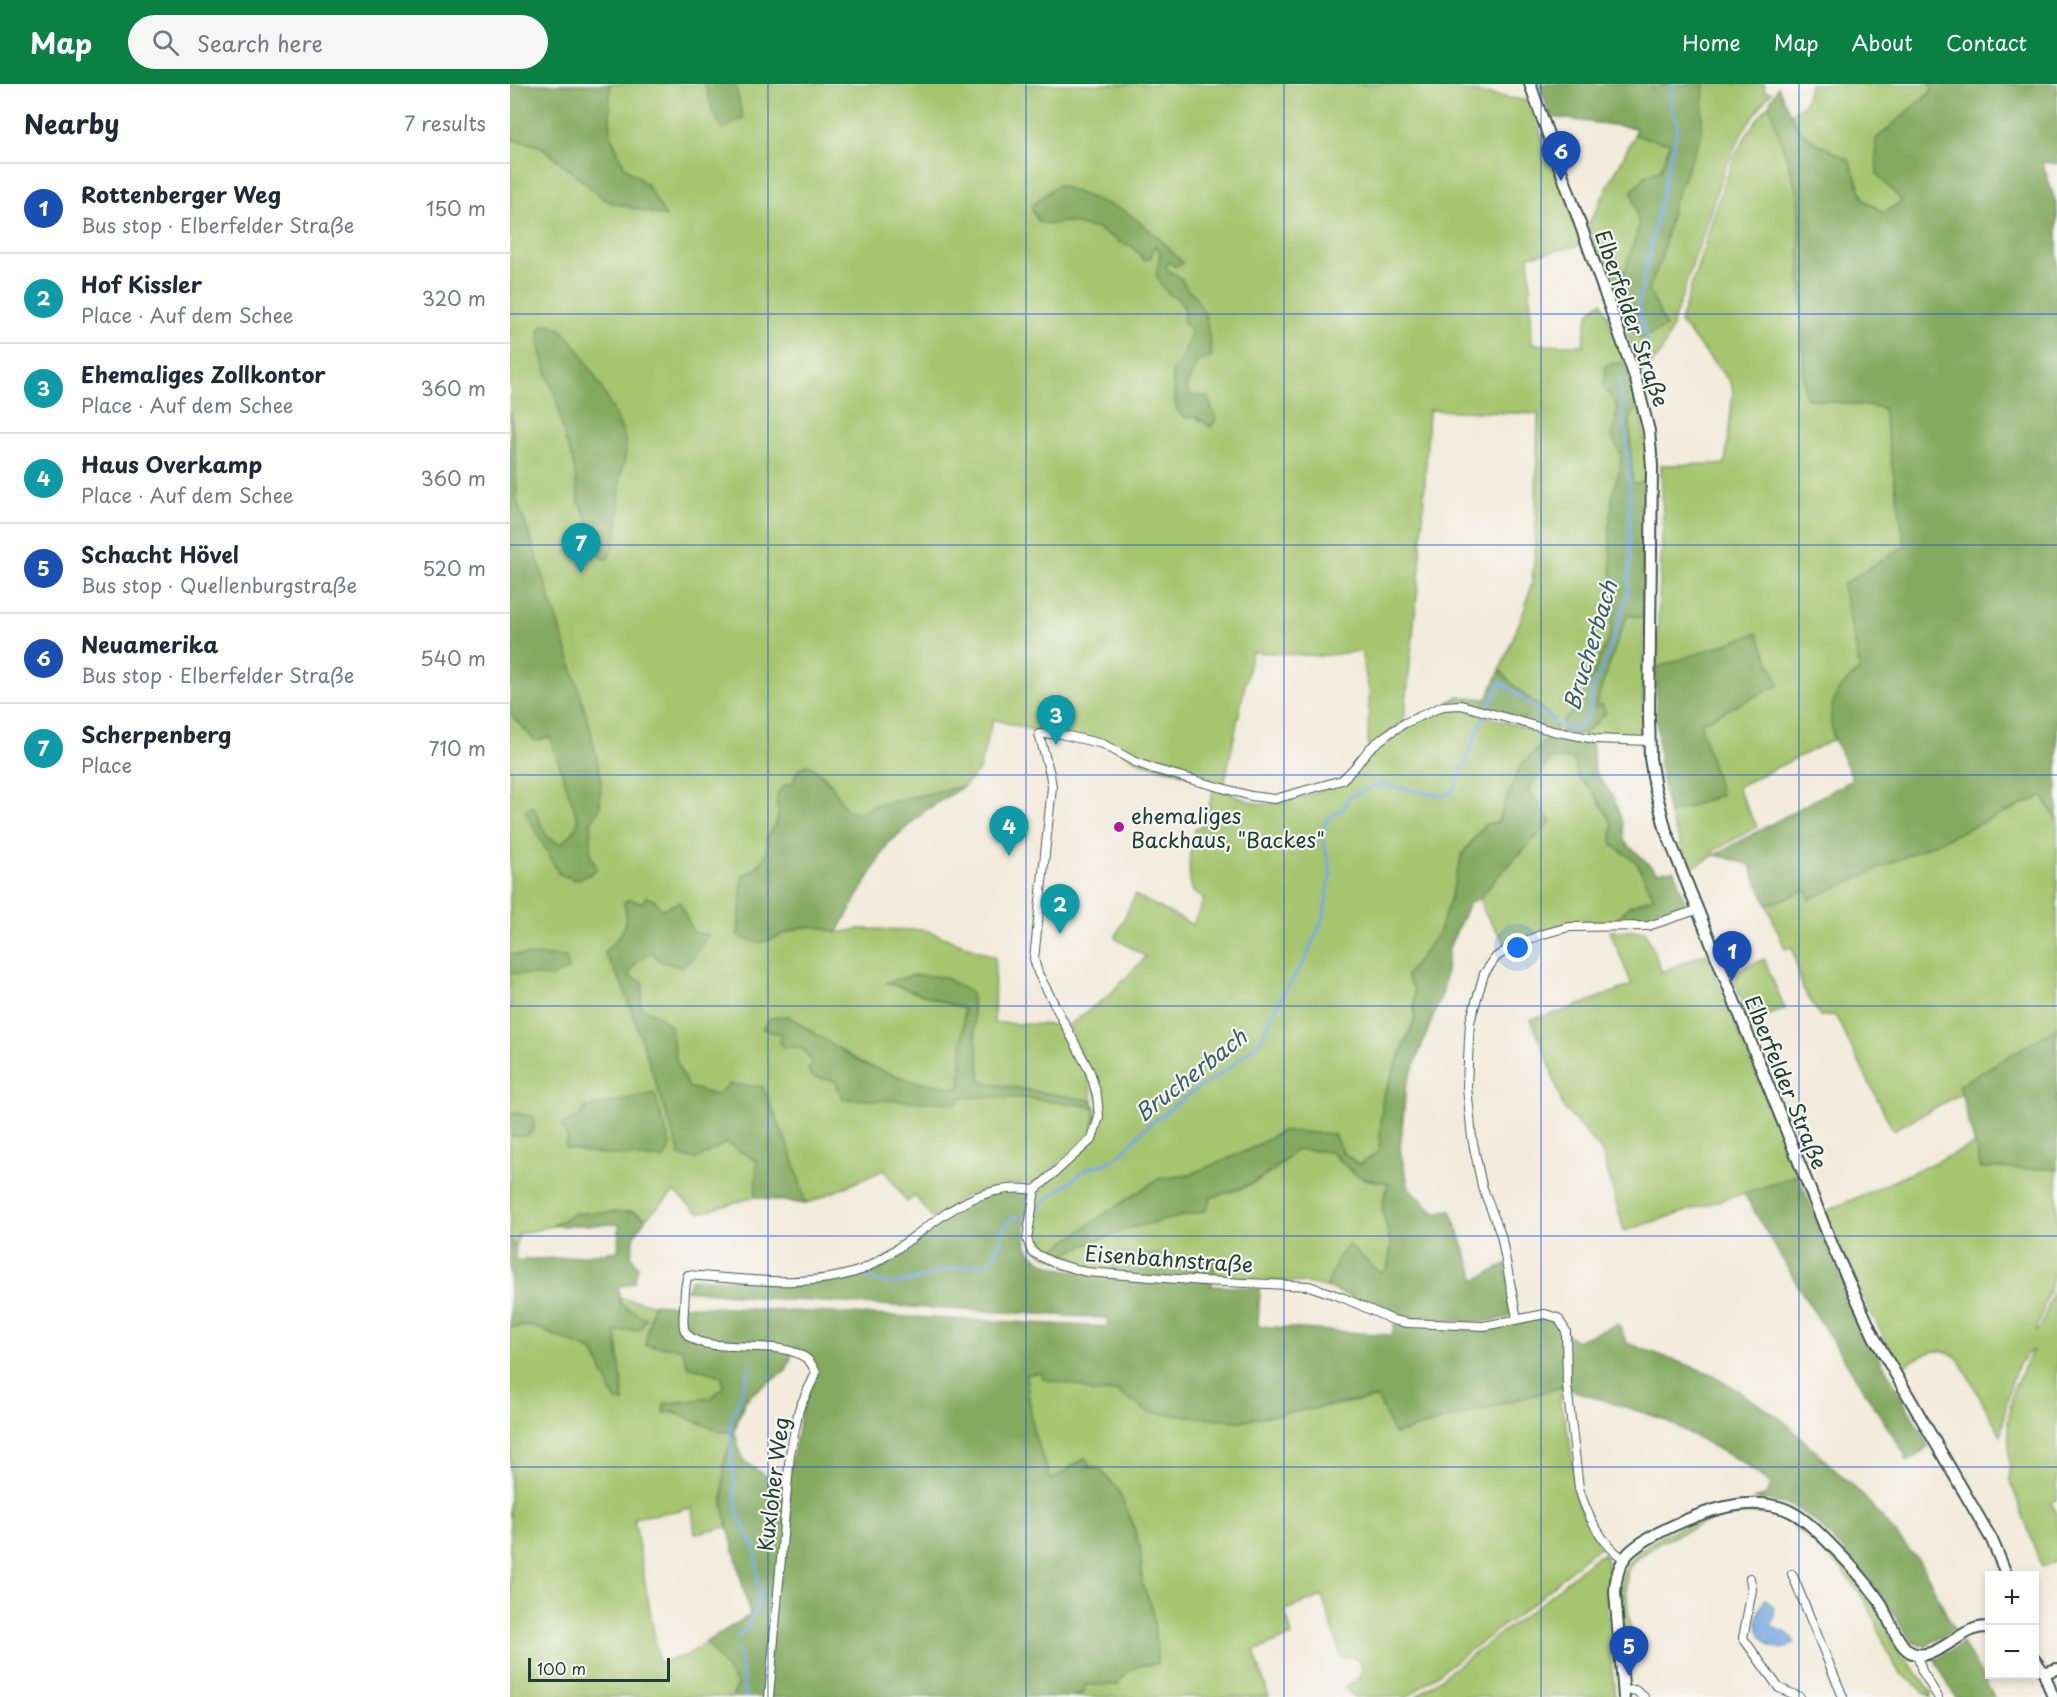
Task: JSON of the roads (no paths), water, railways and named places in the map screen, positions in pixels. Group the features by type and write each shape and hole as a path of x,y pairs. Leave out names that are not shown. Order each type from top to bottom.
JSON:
{"main road":[{"name":"Elberfelder Straße","path":"1530,84 1636,380 1649,431 1652,487 1649,741 1652,773 1672,848 1855,1299 1874,1337 1992,1540 2005,1571"},
{"path":"1624,1694 1616,1593 1616,1575 1624,1559 1649,1538 1668,1528 1709,1512 1750,1504 1786,1509 1817,1531 1852,1567 1878,1600 1903,1645 1911,1653 1931,1653 1960,1635 1985,1628"},
{"path":"2039,1666 2054,1697"},
{"path":"2044,1673 2057,1669"}],"street":[{"path":"1035,1190 1092,1139 1099,1117 1097,1095 1090,1072 1038,973 1034,959 1052,787 1040,734 1060,734 1103,744 1135,762 1154,769 1251,796 1275,799 1342,780 1370,748 1388,734 1405,723 1443,706 1461,705 1553,731 1594,739 1649,741"},
{"path":"1517,1319 1501,1235 1482,1186 1471,1128 1467,1087 1470,1022 1484,974 1496,957 1513,946 1543,933 1569,927 1648,926 1697,910"},
{"name":"Kuxloher Weg","path":"769,1697 790,1454 799,1409 816,1373 810,1362 792,1351 756,1346 708,1344 689,1336 684,1330 683,1323 688,1275 758,1280 816,1280 843,1275 870,1266 966,1200 1001,1188 1020,1187 1035,1190"},
{"name":"Eisenbahnstraße","path":"1035,1190 1027,1239 1032,1252 1066,1267 1086,1272 1309,1286 1335,1294 1393,1320 1408,1323 1484,1326 1545,1314 1558,1318 1566,1331 1567,1386 1579,1488 1583,1502 1609,1547 1624,1559"},
{"path":"1792,1574 1843,1697"},
{"path":"1750,1578 1752,1590 1743,1638 1779,1688 1800,1697"},
{"path":"1917,1654 1922,1671 1938,1697"},
{"path":"1624,1694 1635,1690 1644,1697"}],"water":[{"path":"1765,1599 1774,1608 1771,1627 1781,1630 1794,1642 1788,1647 1782,1649 1770,1645 1758,1629 1757,1619"}],"waterway":[{"name":"Brucherbach","path":"1644,355 1648,346 1638,306 1678,125 1671,107 1674,84"},
{"name":"Brucherbach","path":"1488,709 1501,682 1560,726 1576,730 1589,715 1593,688 1609,652 1628,592 1629,464 1619,377"},
{"name":"Brucherbach","path":"1037,1219 1040,1208 1046,1200 1088,1168 1105,1164 1121,1154 1146,1127 1191,1093 1224,1072 1260,1041 1281,997 1304,962 1323,919 1331,872 1323,839 1327,819 1345,807 1346,798 1380,784 1443,796 1454,790 1483,717"},
{"name":"Brucherbach","path":"866,1277 887,1283 906,1282 951,1269 988,1263 998,1250 1003,1230 1013,1217 1024,1218"},
{"name":"Brucherbach","path":"737,1638 756,1611 759,1594 756,1551 737,1512 731,1455 731,1421 751,1365"},
{"name":"Brucherbach","path":"738,1649 746,1697"}],"place":[{"name":"Neuamerika","path":"1561,181"},
{"name":"Scherpenberg","path":"581,573"},
{"name":"Ehemaliges Zollkontor","path":"1056,745"},
{"name":"ehemaliges Backhaus, \"Backes\"","path":"1119,827"},
{"name":"Haus Overkamp","path":"1009,856"},
{"name":"Hof Kissler","path":"1060,934"},
{"name":"Rottenberger Weg","path":"1732,981"},
{"name":"Schacht Hövel","path":"1629,1676"}]}
